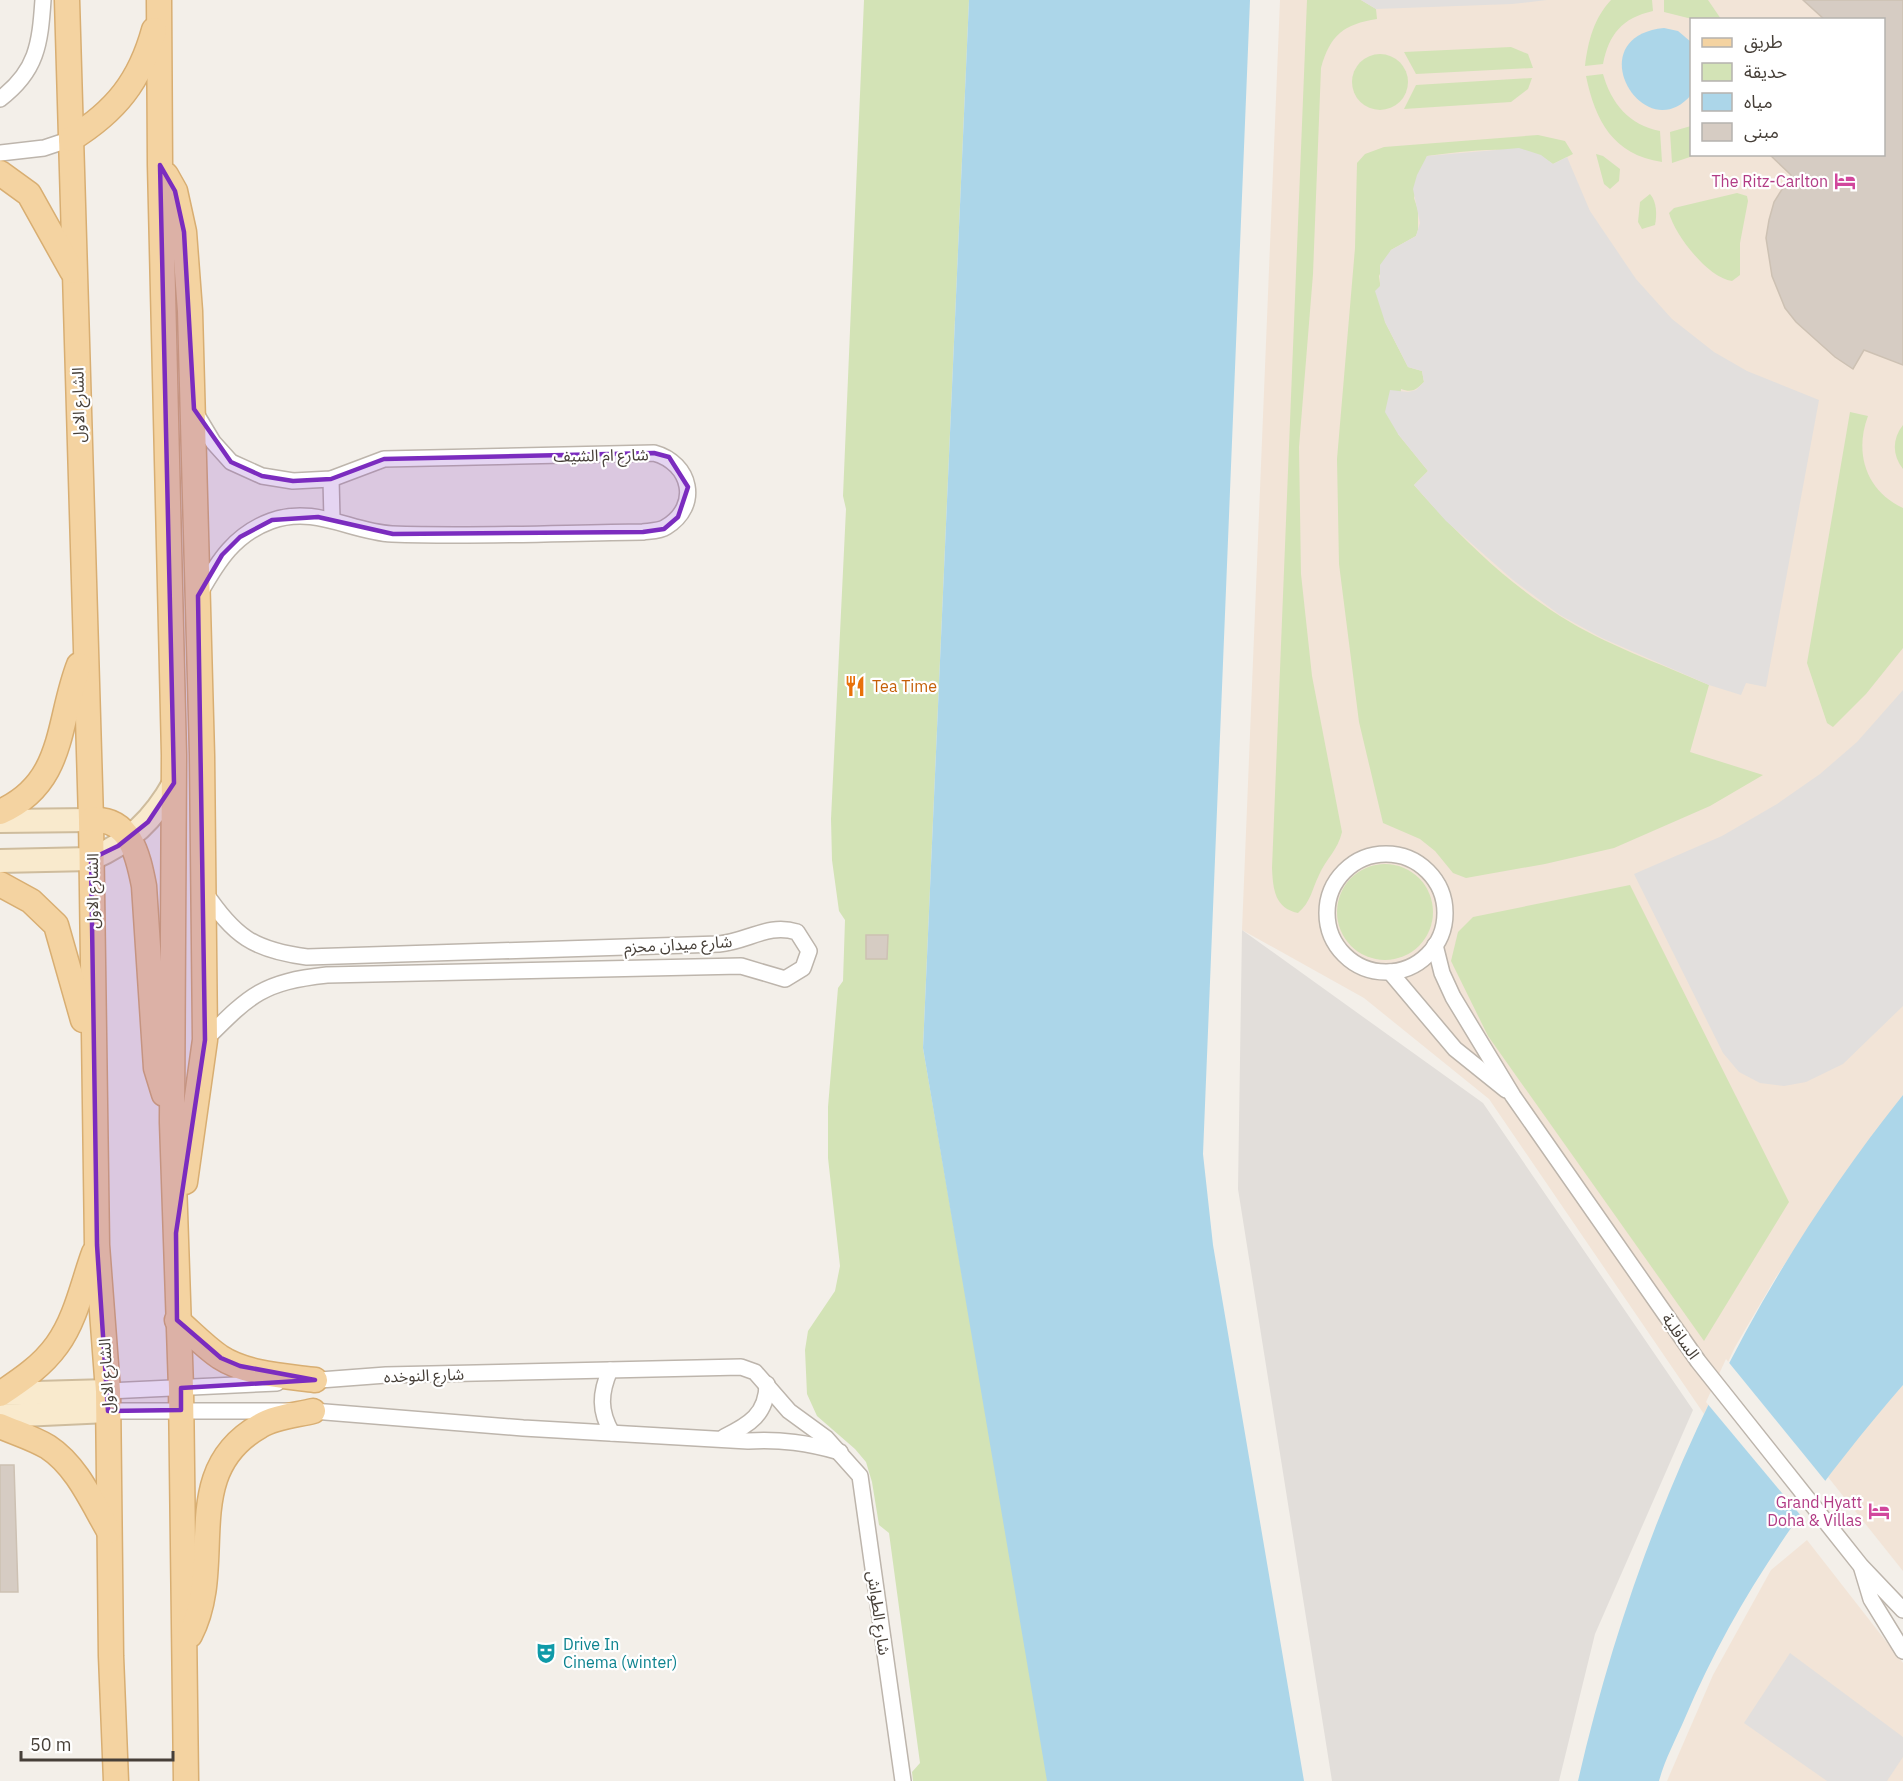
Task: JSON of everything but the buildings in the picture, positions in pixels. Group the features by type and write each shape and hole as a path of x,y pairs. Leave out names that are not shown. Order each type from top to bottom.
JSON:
{"main road":[{"name":"الشارع الاول","path":"67,0 84,651 92,858 97,1245 108,1401 111,1656 116,1781"},
{"path":"71,139 99,122 128,90 150,42 159,5"},
{"path":"159,5 160,165 168,418 174,783 172,1122 181,1399 186,1781"},
{"path":"160,165 175,190 184,232 194,409 204,891 205,1040 199,1098 176,1233"},
{"path":"0,173 29,194 75,277"},
{"path":"0,812 12,807 26,795 44,776 54,760 76,672 84,651"},
{"path":"91,820 109,821 117,825 130,838 144,886 156,1068 172,1122"},
{"path":"0,884 31,901 56,926 93,1055"},
{"path":"0,1394 37,1368 58,1345 68,1327 97,1245"},
{"path":"177,1320 221,1358 273,1375 315,1380"},
{"path":"185,1645 195,1625 202,1599 208,1556 209,1498 219,1465 237,1442 261,1425 313,1411"},
{"path":"0,1426 49,1448 65,1462 78,1477 110,1533"},
{"path":"104,1781 115,1740"}],"street":[{"path":"0,99 26,75 35,57 41,34 43,0"},
{"path":"0,153 44,148 71,139"},
{"name":"شارع ام الشيف","path":"194,409 213,442 231,462 245,470 276,480 293,482 331,479 384,459 654,453 669,457 685,478 688,487 686,502 678,517 664,529 643,532 393,534 373,531 332,519 297,517 272,520 240,537 222,555 198,596"},
{"path":"331,479 332,519"},
{"path":"0,861 92,858 130,838 148,822 174,783"},
{"path":"0,821 91,820"},
{"path":"1397,855 1410,859 1431,875 1439,886 1445,909 1443,927 1435,945 1416,964 1390,972 1377,971 1352,961 1334,940 1329,927 1329,897 1340,877 1356,861 1370,856 1397,855"},
{"name":"شارع ميدان محزم","path":"204,891 223,920 241,935 282,954 307,957 719,944 747,940 777,928 797,932 809,951 803,968 786,979 741,966 327,975 297,978 258,992 243,1002 205,1040"},
{"name":"السافلية","path":"1435,945 1442,973 1454,997 1513,1096 1698,1360 1861,1566 1903,1610"},
{"name":"السافلية","path":"1390,972 1455,1049 1513,1096"},
{"name":"شارع النوخده","path":"108,1401 181,1399 315,1380 386,1376 741,1367"},
{"name":"شارع الطواش","path":"741,1367 755,1372 789,1411 826,1438 860,1476 903,1781"},
{"path":"610,1370 603,1386 602,1410 612,1433"},
{"name":"شارع النوخده","path":"181,1399 612,1433 721,1438 744,1428 759,1414 767,1394 767,1384"},
{"path":"0,1394 108,1401 181,1399"},
{"path":"0,1416 108,1401"},
{"path":"721,1438 802,1441 840,1452"},
{"name":"السافلية","path":"1861,1566 1871,1599 1903,1651"}],"highlighted area":[{"path":"160,165 175,191 184,232 194,409 231,462 262,476 293,481 331,479 384,459 654,453 669,457 688,487 678,517 664,529 643,532 393,534 318,517 272,520 240,537 222,555 198,596 205,1040 176,1233 177,1320 221,1358 240,1366 315,1380 181,1388 181,1410 108,1411 97,1245 91,859 118,846 148,822 174,783"}],"shaded area":[{"path":"1280,0 1903,0 1903,1095 1836,1187 1776,1277 1735,1347 1704,1414 1489,1099 1364,998 1242,930"},
{"path":"1361,0 1547,0 1512,4 1376,9"},
{"path":"1519,148 1541,155 1553,164 1567,157 1590,211 1636,279 1672,319 1714,352 1747,371 1819,400 1766,687 1746,683 1741,695 1709,685 1602,638 1560,615 1513,580 1446,521 1414,485 1428,471 1398,434 1385,412 1390,390 1408,392 1416,390 1424,382 1422,371 1408,367 1385,322 1375,291 1380,286 1380,265 1391,250 1416,236 1420,223 1413,189 1427,156"},
{"path":"1903,690 1903,1006 1843,1064 1806,1082 1784,1086 1760,1083 1739,1072 1723,1053 1634,874 1722,836 1777,804 1820,774 1857,742"},
{"path":"1242,930 1483,1103 1693,1410 1595,1634 1559,1781 1332,1781 1238,1189"},
{"name":"Grand Hyatt Doha & Villas","path":"1903,1385 1903,1571 1828,1477 1849,1447"},
{"path":"1807,1540 1903,1663 1903,1781 1667,1781 1713,1675 1771,1570"},
{"path":"1790,1653 1903,1737 1903,1757 1887,1781 1827,1781 1744,1723"}],"green space":[{"path":"864,0 969,0 923,1048 1049,1781 913,1781 912,1772 920,1763 889,1533 879,1525 872,1482 866,1462 855,1449 817,1416 807,1394 805,1350 808,1331 835,1291 840,1266 828,1158 828,1107 838,988 843,981 845,920 839,911 832,860 831,819 846,509 843,496"},
{"path":"1307,0 1361,0 1376,9 1377,19 1356,24 1340,33 1329,47 1321,68 1313,274 1299,447 1301,574 1312,676 1342,832 1338,844 1319,875 1309,900 1298,913 1284,907 1277,897 1272,868"},
{"path":"1611,0 1652,0 1653,11 1633,18 1619,29 1609,44 1603,64 1585,66 1593,30 1600,14"},
{"path":"1664,0 1708,0 1720,18 1690,18 1664,12"},
{"path":"1511,47 1528,54 1533,68 1416,74 1404,52"},
{"path":"1380,54 1391,56 1400,62 1406,71 1408,82 1406,93 1400,102 1391,108 1380,110 1369,108 1360,102 1354,93 1352,82 1354,71 1360,62 1369,56"},
{"path":"1603,74 1616,103 1630,118 1639,124 1660,131 1662,162 1631,152 1609,133 1595,107 1586,76"},
{"path":"1532,78 1528,89 1511,102 1404,109 1416,85"},
{"path":"1690,126 1690,156 1693,156 1672,163 1670,132"},
{"path":"1538,135 1565,141 1573,154 1553,164 1525,152 1509,150 1427,156 1414,198 1418,210 1416,236 1391,250 1379,276 1385,322 1408,367 1422,371 1424,382 1414,390 1401,389 1398,434 1428,471 1414,485 1482,556 1540,603 1596,636 1709,685 1690,752 1763,775 1710,806 1614,848 1545,864 1466,878 1453,873 1435,851 1420,839 1383,823 1359,722 1339,564 1337,459 1355,248 1357,163 1365,154 1384,147"},
{"path":"1596,154 1603,156 1620,169 1619,181 1610,189 1604,184"},
{"path":"1737,193 1747,196 1748,201 1740,243 1740,275 1732,281 1723,278 1703,264 1685,243 1669,213 1674,208"},
{"path":"1650,194 1656,209 1655,225 1642,229 1638,222 1640,202"},
{"path":"1850,412 1868,416 1862,444 1866,469 1872,481 1890,501 1903,508 1903,648 1866,694 1833,727 1827,723 1807,663"},
{"path":"1903,425 1903,469 1895,453 1895,441"},
{"path":"1385,864 1403,868 1419,878 1429,894 1433,912 1429,930 1419,946 1403,956 1385,960 1367,956 1351,946 1341,930 1337,912 1341,894 1351,878 1367,868"},
{"path":"1630,885 1789,1202 1704,1341 1488,1036 1451,961 1458,932 1473,917"}],"water":[{"path":"969,0 1250,0 1203,1154 1213,1245 1304,1781 1047,1781 923,1048"},
{"path":"1664,28 1678,31 1690,41 1690,96 1673,108 1655,109 1639,100 1627,86 1622,68 1625,50 1638,36"},
{"path":"1903,1095 1903,1385 1810,1502 1754,1585 1706,1672 1667,1757 1659,1781 1578,1781 1602,1687 1630,1596 1664,1506 1702,1419 1744,1335 1792,1252 1845,1172"}],"pier":[{"path":"1726,1359 1827,1483 1802,1517 1706,1402"}],"place":[{"name":"The Ritz-Carlton","path":"1845,181"},
{"name":"Tea Time","path":"855,686"},
{"name":"Grand Hyatt Doha & Villas","path":"1879,1511"},
{"name":"Drive In Cinema (winter)","path":"546,1653"}]}
